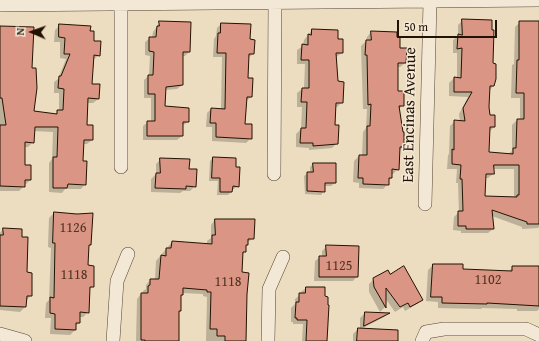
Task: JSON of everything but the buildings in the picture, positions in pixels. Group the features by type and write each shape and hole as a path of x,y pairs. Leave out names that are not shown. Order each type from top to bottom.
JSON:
{"street":[{"path":"0,5 539,0"},
{"path":"274,174 275,2"},
{"name":"East Encinas Avenue","path":"425,204 430,2"},
{"path":"121,3 121,166"},
{"path":"113,341 117,281 128,254"},
{"path":"268,341 269,289 283,257"},
{"path":"422,341 426,332 444,329 526,329 539,335"},
{"path":"0,334 25,341"}]}
